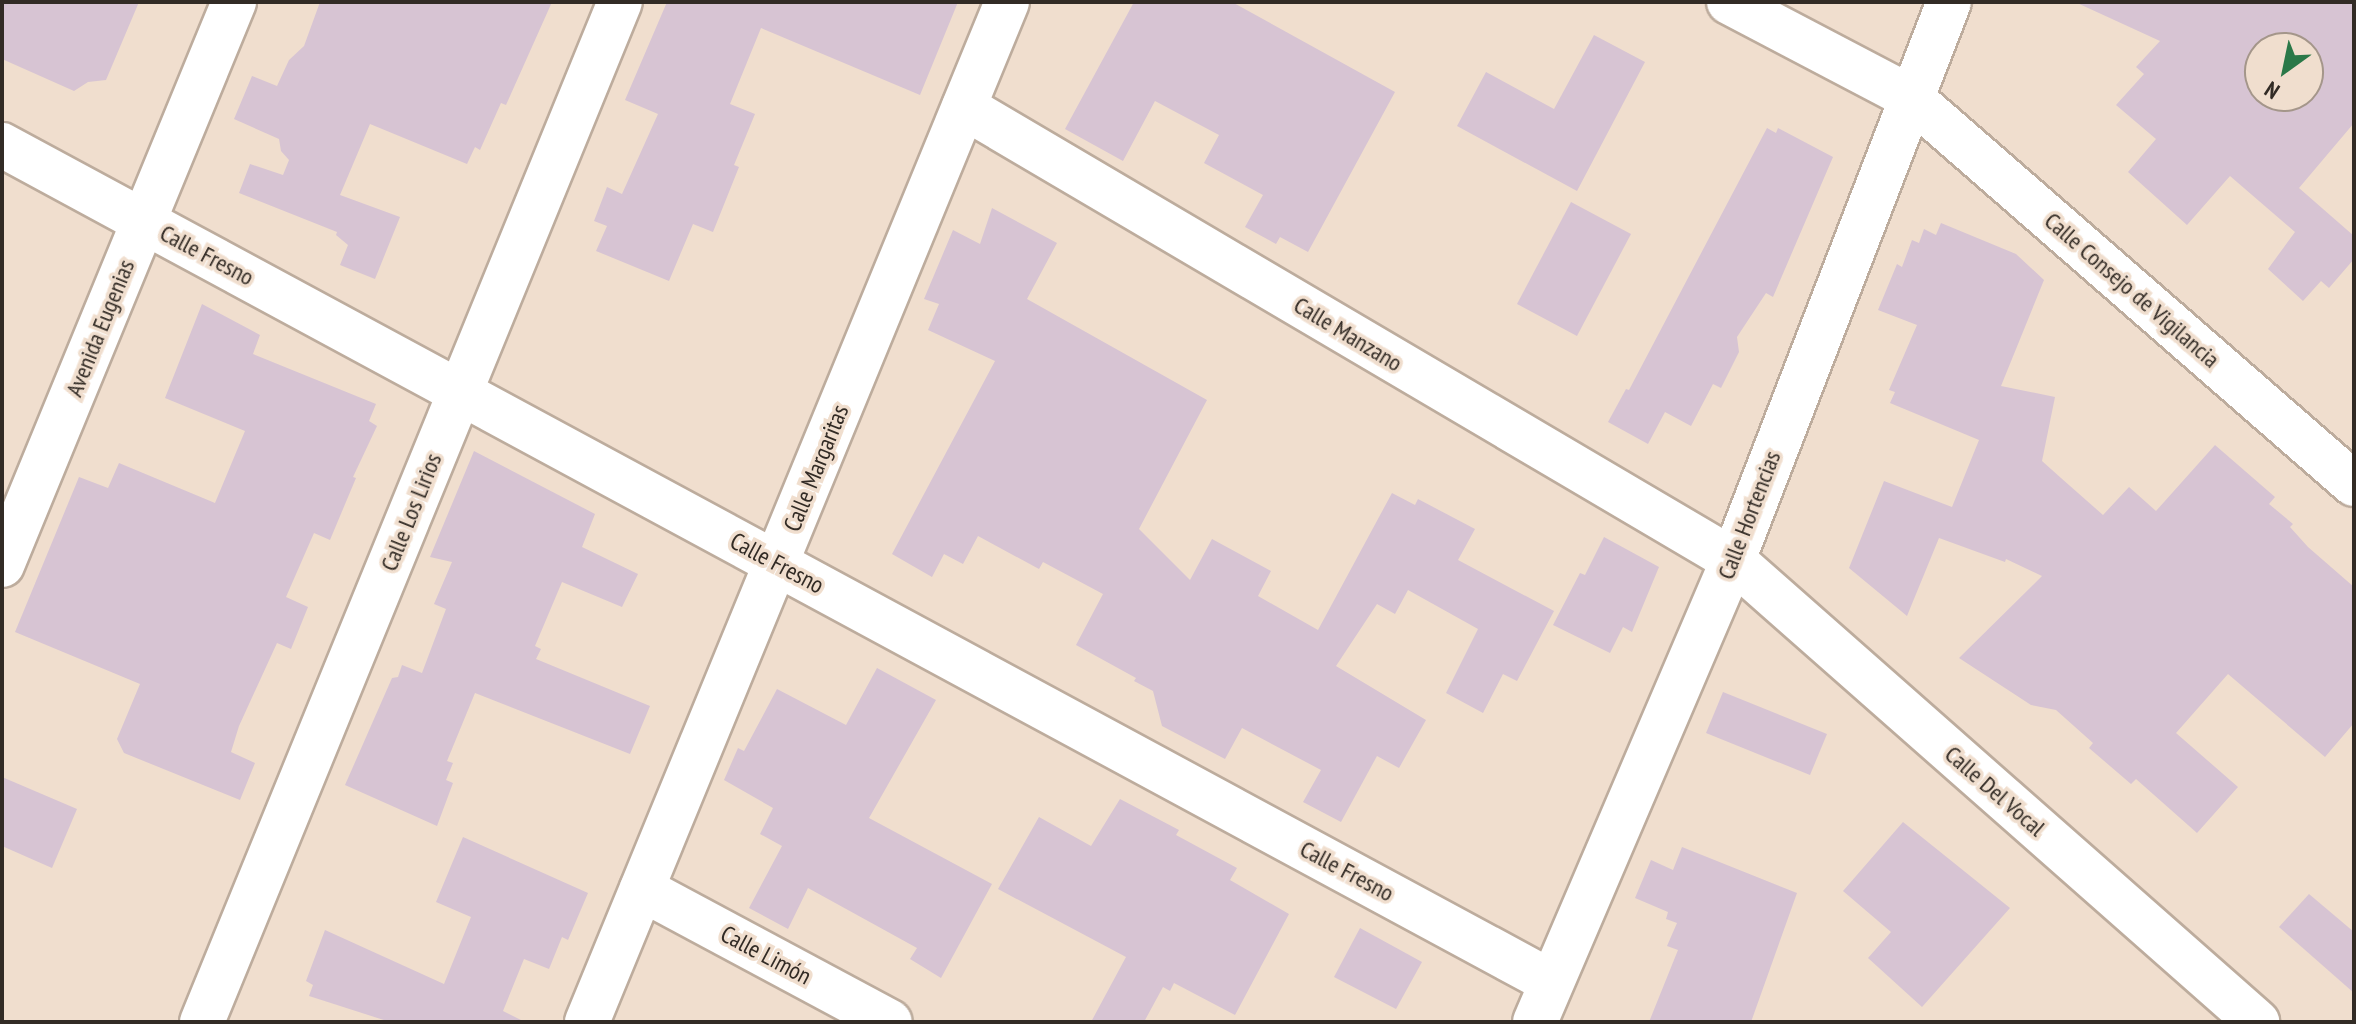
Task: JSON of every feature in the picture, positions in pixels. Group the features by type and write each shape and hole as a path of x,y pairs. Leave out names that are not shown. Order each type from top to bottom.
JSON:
{"street":[{"name":"Avenida Eugenias","path":"2,565 234,2"},
{"name":"Calle Los Lirios","path":"202,1022 620,2"},
{"name":"Calle Margaritas","path":"587,1022 1007,2"},
{"name":"Calle Consejo de Vigilancia","path":"1729,2 1910,97 2354,484"},
{"name":"Calle Hortencias","path":"1535,1022 1733,560 1949,2"},
{"name":"Calle Manzano","path":"964,107 1733,560"},
{"name":"Calle Fresno","path":"2,145 1551,982"},
{"name":"Calle Del Vocal","path":"1733,560 2257,1022"},
{"name":"Calle Limón","path":"642,889 890,1022"}],"building":[{"path":"2,2 139,2 106,80 88,82 74,91 2,59"},
{"path":"320,2 552,2 506,105 501,103 480,150 475,147 467,164 370,124 340,195 400,217 375,279 340,265 348,245 336,235 337,232 239,193 250,164 283,175 289,160 281,151 279,139 234,119 252,76 277,86 289,60 304,46"},
{"path":"667,2 958,2 920,95 761,28 730,104 755,114 734,165 739,167 713,232 693,224 669,281 596,251 607,226 594,221 607,187 622,194 658,114 625,100"},
{"path":"1134,2 1232,2 1395,92 1308,252 1280,237 1276,244 1245,227 1263,195 1204,163 1219,135 1155,101 1123,161 1065,129"},
{"path":"2075,2 2354,2 2354,123 2299,188 2354,236 2354,259 2329,288 2321,281 2303,301 2268,269 2295,232 2230,176 2187,225 2128,172 2156,139 2116,105 2144,74 2136,67 2160,41"},
{"path":"1594,35 1645,62 1577,191 1457,126 1486,72 1554,109"},
{"path":"1767,128 1776,133 1778,128 1833,157 1773,297 1766,293 1737,337 1739,352 1721,388 1713,384 1691,426 1665,412 1648,444 1608,422 1626,389 1629,390"},
{"path":"1571,202 1631,234 1577,336 1517,304"},
{"path":"992,208 1057,243 1027,299 1207,400 1139,529 1190,580 1212,539 1271,571 1258,596 1318,630 1392,493 1415,505 1418,499 1475,529 1458,560 1554,611 1517,681 1503,674 1483,713 1446,693 1478,629 1408,590 1395,614 1377,604 1336,666 1426,720 1399,768 1377,756 1341,822 1303,802 1321,770 1242,728 1225,759 1162,726 1153,691 1134,681 1136,678 1076,645 1103,594 1043,562 1039,569 978,536 963,564 944,554 932,577 892,554 995,361 928,330 939,304 924,299 953,230 980,244"},
{"path":"1941,223 2016,254 2044,280 2001,386 2055,397 2042,461 2061,478 2103,515 2129,487 2156,511 2215,445 2275,497 2269,504 2293,524 2290,527 2308,547 2354,587 2354,723 2325,757 2228,674 2176,733 2238,787 2197,833 2136,779 2131,784 2089,748 2093,743 2056,710 2031,705 1959,658 2042,576 2006,559 2005,562 1939,538 1907,616 1849,568 1884,481 1952,507 1979,440 1890,403 1895,392 1889,390 1917,325 1878,310 1897,264 1902,267 1912,240 1919,243 1924,229 1936,235"},
{"path":"202,304 260,335 253,354 376,404 369,421 377,426 353,477 356,478 330,540 314,533 286,597 308,607 291,649 277,643 239,726 231,752 255,763 240,800 124,753 117,739 140,684 15,632 79,477 108,488 119,463 215,503 245,431 165,398"},
{"path":"474,451 595,514 582,547 638,574 622,607 562,582 535,646 541,649 536,659 650,706 630,754 475,693 447,761 453,763 446,780 453,783 437,826 345,785 392,678 398,677 402,665 422,673 446,609 434,604 452,562 430,557"},
{"path":"1604,537 1659,567 1632,632 1623,627 1610,653 1553,625 1580,573 1585,575"},
{"path":"877,668 936,700 869,818 992,884 941,978 910,959 917,948 808,888 788,929 749,908 782,846 760,834 773,808 724,780 738,748 744,751 777,689 846,725"},
{"path":"1723,692 1827,734 1810,775 1706,733"},
{"path":"2,777 77,809 52,868 2,846"},
{"path":"1120,799 1179,830 1176,835 1237,868 1230,880 1289,914 1235,1015 1174,983 1170,991 1163,987 1144,1022 1091,1022 1126,957 998,889 1039,817 1091,846"},
{"path":"1903,822 2010,908 1922,1007 1868,958 1891,932 1843,891"},
{"path":"463,837 588,893 568,940 562,937 549,969 524,959 503,1011 525,1022 390,1022 309,996 313,985 306,981 325,930 444,984 471,917 436,902"},
{"path":"1682,847 1797,893 1751,1022 1649,1022 1678,950 1667,946 1677,923 1666,919 1668,912 1635,898 1651,860 1673,870"},
{"path":"2309,894 2354,932 2354,993 2279,927"},
{"path":"1360,928 1422,962 1396,1009 1334,977"}]}
